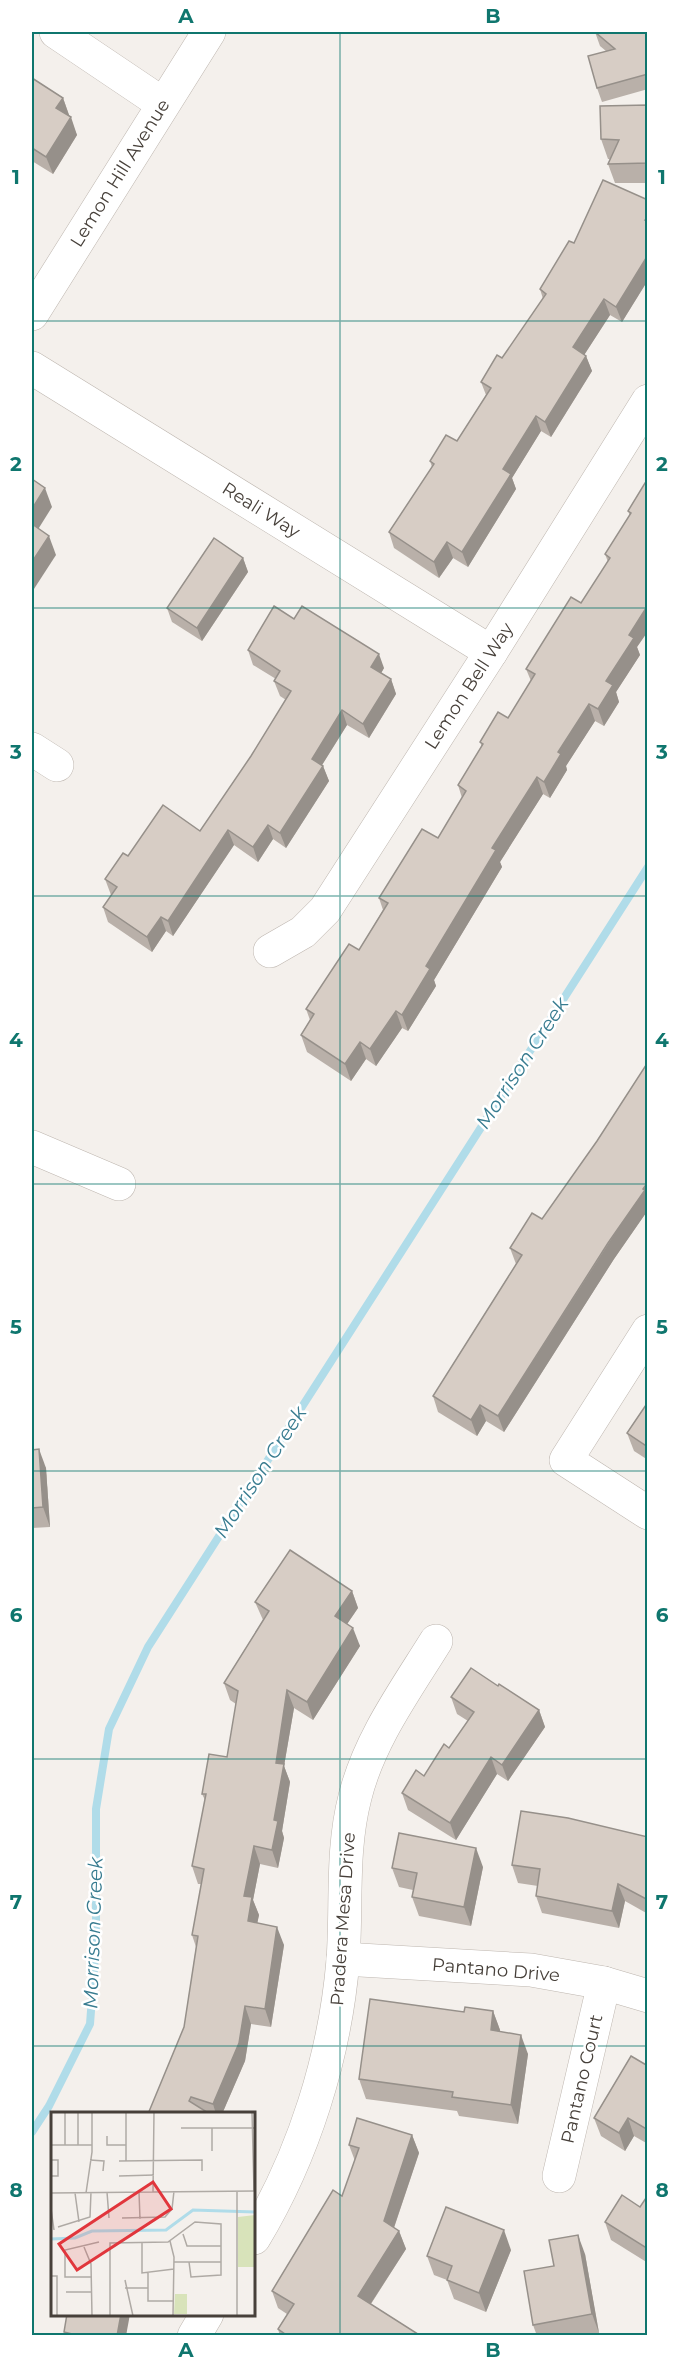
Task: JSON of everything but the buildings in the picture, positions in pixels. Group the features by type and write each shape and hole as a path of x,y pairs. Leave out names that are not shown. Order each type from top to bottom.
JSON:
{"street":[{"path":"56,32 164,104"},
{"name":"Lemon Hill Avenue","path":"32,314 210,32"},
{"name":"Reali Way","path":"32,368 491,652"},
{"name":"Lemon Bell Way","path":"270,951 303,932 325,910 491,652 648,401"},
{"path":"32,1147 119,1184"},
{"path":"648,1331 566,1460 648,1513"},
{"name":"Pradera Mesa Drive","path":"255,2236 294,2159 320,2083 336,2016 343,1959 345,1845 365,1763 387,1719 436,1641"},
{"name":"Pantano Drive","path":"343,1959 531,1970 604,1983 648,1996"},
{"name":"Pantano Court","path":"559,2175 604,1983"},
{"path":"194,2336 206,2316"}],"waterway":[{"name":"Morrison Creek","path":"32,2132 49,2106 90,2024 96,1944 96,1809 109,1729 148,1647 648,867"}]}
